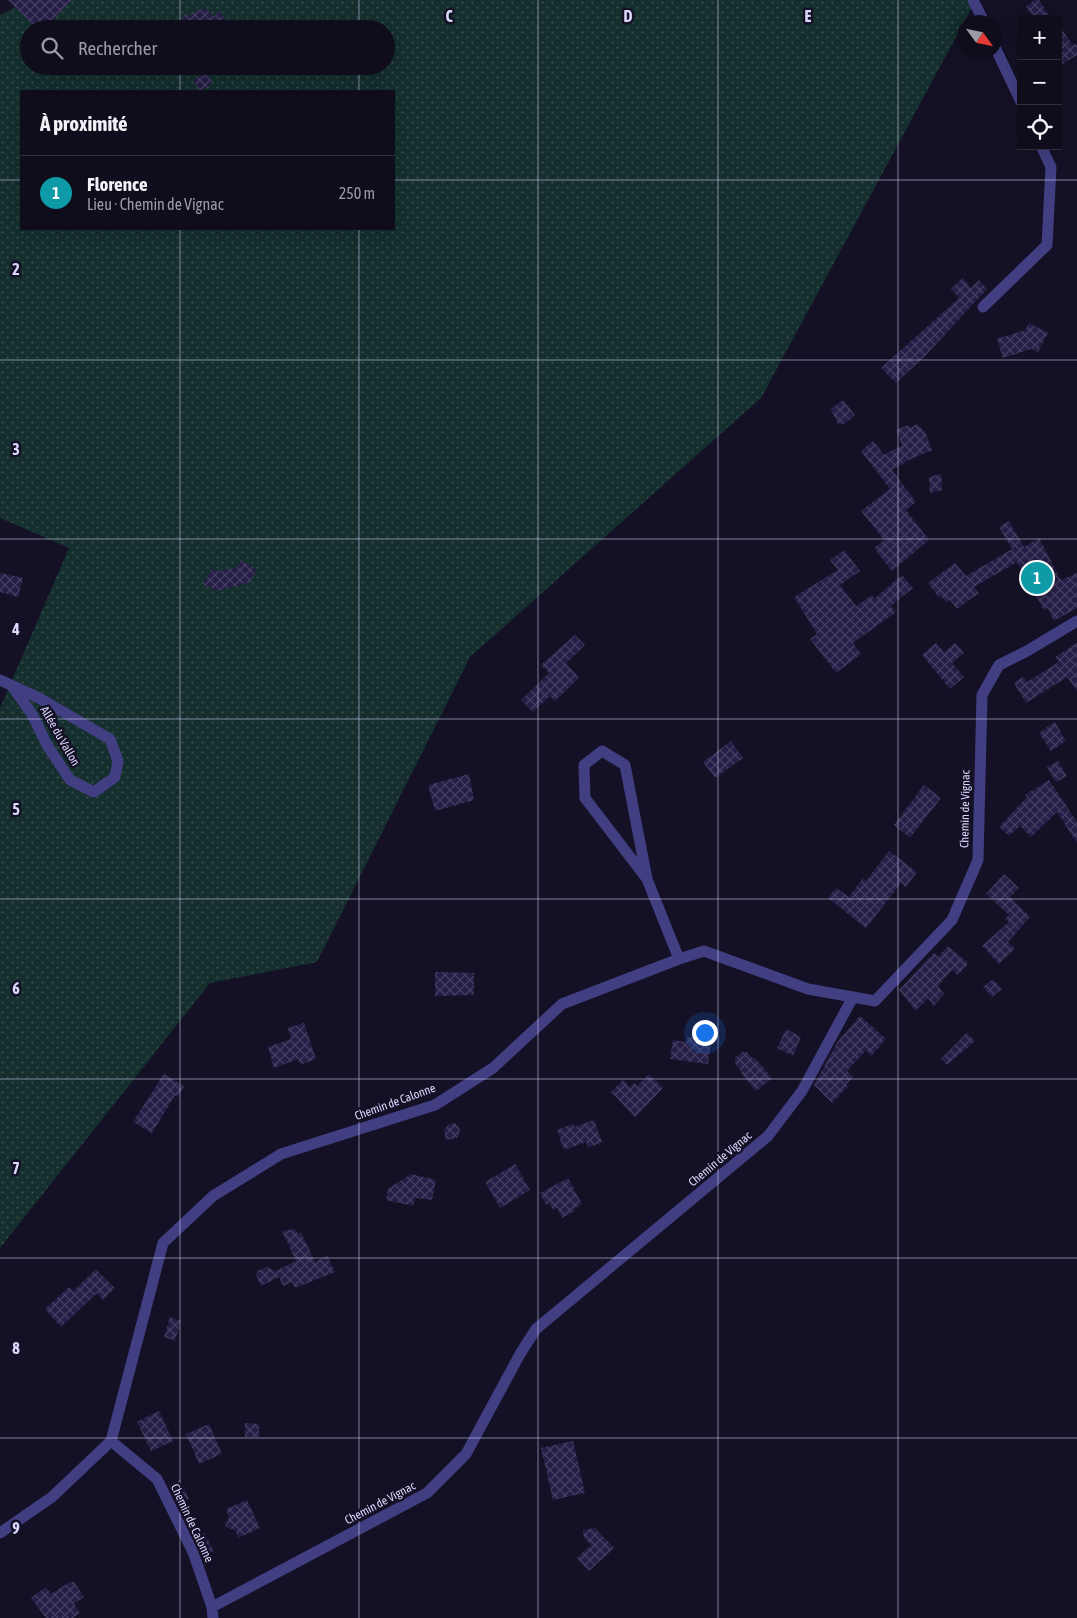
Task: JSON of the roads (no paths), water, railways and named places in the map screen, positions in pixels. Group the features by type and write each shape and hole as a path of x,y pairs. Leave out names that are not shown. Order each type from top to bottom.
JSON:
{"street":[{"path":"973,0 980,15"},
{"path":"1001,60 1017,94"},
{"path":"983,307 1047,246 1051,167 1044,150"},
{"name":"Chemin de Vignac","path":"212,1612 427,1493 466,1454 520,1354 536,1329 768,1136 802,1091 853,997 875,1001 952,920 978,860 982,695 999,665 1027,651 1077,621"},
{"name":"Allée du Vallon","path":"0,680 39,698 110,739 118,761 115,777 94,792 70,780 47,745 32,714 12,686"},
{"path":"647,879 585,798 584,765 602,751 625,765 647,879 680,959"},
{"name":"Chemin de Calonne","path":"212,1612 193,1552 157,1479 111,1441 163,1242 213,1196 281,1154 435,1105 493,1068 562,1004 680,959 704,951 808,989 853,997"},
{"path":"0,1533 52,1496 111,1441"}],"place":[{"name":"Florence","path":"1037,578"}]}
